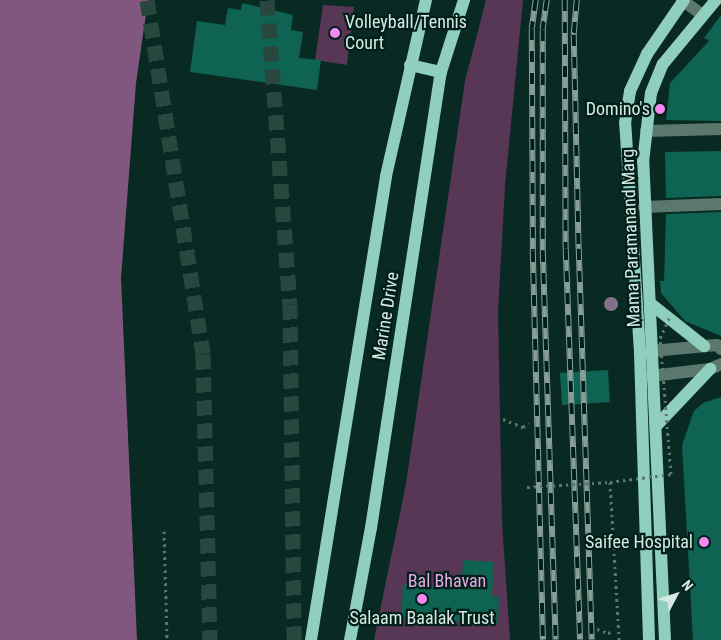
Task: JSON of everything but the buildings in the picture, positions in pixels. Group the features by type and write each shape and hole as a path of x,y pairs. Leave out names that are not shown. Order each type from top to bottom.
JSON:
{"main road":[{"name":"Marine Drive","path":"311,640 386,176 426,0"},
{"name":"Marine Drive","path":"350,640 371,528 441,72 464,0"},
{"name":"Mama Paramanand Marg","path":"650,640 639,377 640,352 625,123 630,91 647,54 683,0"},
{"name":"Mama Paramanand Marg","path":"665,640 654,351 644,207 646,131 651,93 663,64 716,0"},
{"path":"410,65 441,72"},
{"path":"651,304 704,346"},
{"path":"656,426 716,367"}],"street":[{"path":"683,0 703,15"},
{"path":"646,131 721,128"},
{"path":"644,207 721,204"},
{"path":"640,352 717,345 721,349"},
{"path":"639,377 716,367"}],"path":[{"path":"527,487 610,482 671,474 660,338 671,314"},
{"path":"503,419 523,427 530,423"},
{"path":"610,482 619,640"},
{"path":"164,531 167,640"},
{"path":"597,629 608,633 614,631"}],"green space":[{"name":"Bal Bhavan","path":"486,0 523,0 505,186 498,311 502,522 510,640 374,640 406,484 465,81"},
{"name":"Volleyball/Tennis Court","path":"323,5 354,7 347,65 315,60"}],"shaded area":[{"path":"0,0 148,0 136,83 121,278 137,640 0,640"}],"tunnel":[{"path":"147,0 203,354 210,640"},
{"path":"267,0 290,304 294,640"}],"railway":[{"path":"536,0 532,29 533,251 543,640"},
{"path":"547,0 543,30 543,251 556,640"},
{"path":"565,0 566,249 580,640"},
{"path":"577,0 574,35 579,249 592,640"}],"place":[{"name":"Volleyball/Tennis Court","path":"335,33"},
{"name":"Domino's","path":"660,109"},
{"name":"Saifee Hospital","path":"704,542"},
{"name":"Salaam Baalak Trust","path":"422,599"}]}
